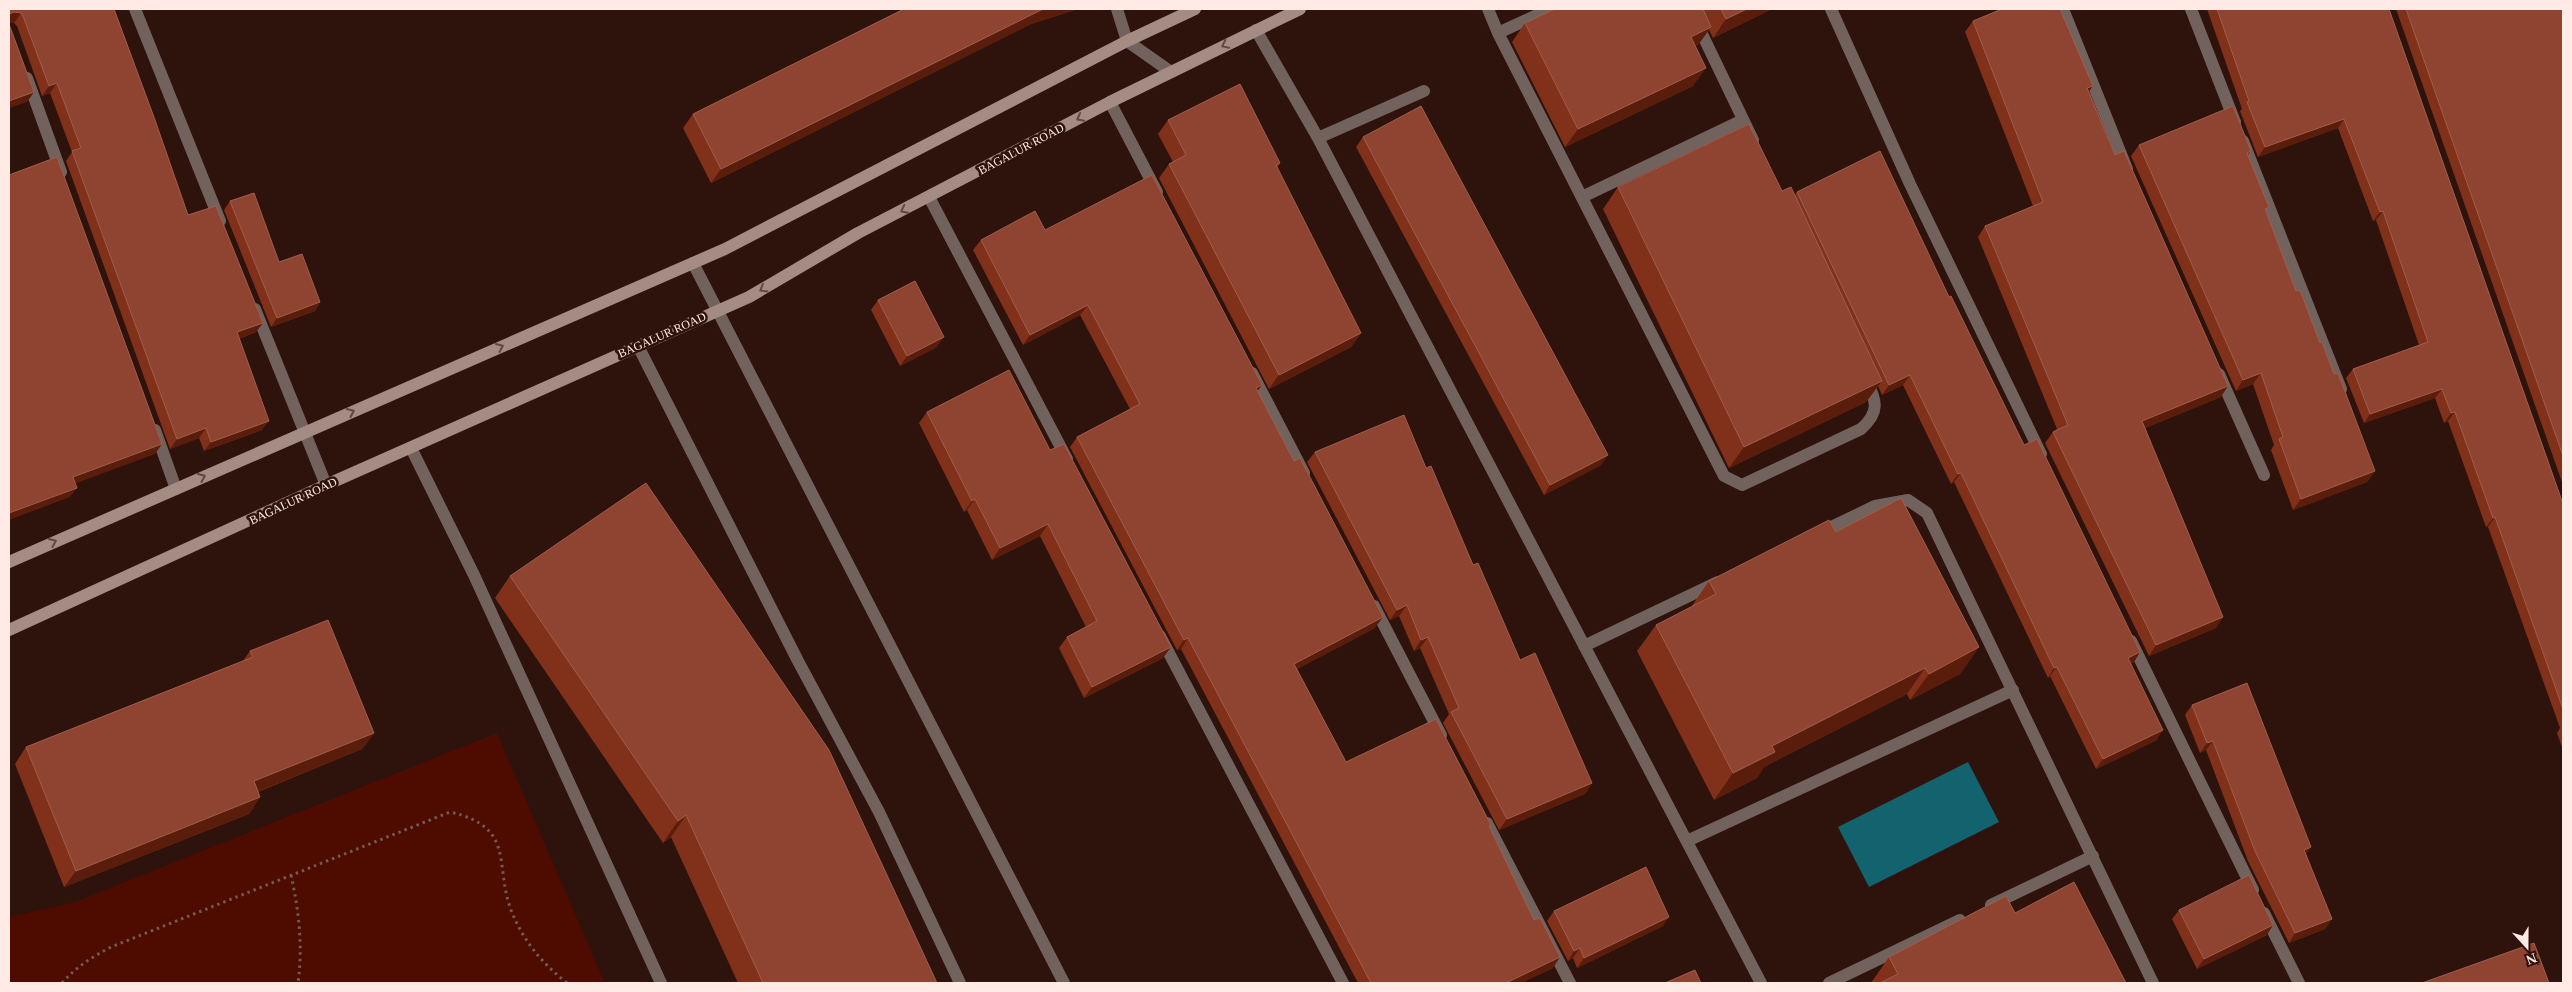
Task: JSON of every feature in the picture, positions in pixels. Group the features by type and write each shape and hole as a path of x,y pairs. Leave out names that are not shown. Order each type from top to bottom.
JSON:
{"main road":[{"path":"10,559 176,489 725,249 1127,41 1195,9"},
{"name":"BAGALUR ROAD","path":"9,630 326,485 749,297 858,233 1110,102 1300,9"}],"street":[{"path":"135,9 223,230"},
{"path":"1117,9 1127,41 1171,72"},
{"path":"1488,9 1498,33 1724,476 1742,485 1861,429 1873,418 1875,398 1863,371"},
{"path":"1498,33 1550,9"},
{"path":"1690,9 1760,156"},
{"path":"1831,9 1910,184 2047,467"},
{"path":"2063,9 2110,129 2134,184"},
{"path":"2191,9 2344,397"},
{"path":"1256,30 1318,138 1761,983"},
{"path":"22,66 67,188"},
{"path":"1318,138 1424,91"},
{"path":"1110,102 1165,207"},
{"path":"1582,197 1744,120"},
{"path":"929,197 1073,471"},
{"path":"693,263 716,311 1064,983"},
{"path":"249,294 326,485"},
{"path":"638,346 798,661 879,812 960,983"},
{"path":"1248,365 1312,487"},
{"path":"2215,366 2264,475"},
{"path":"149,414 176,489"},
{"path":"411,448 474,575 661,983"},
{"path":"1804,540 1875,506 1908,500 1927,513 2153,983"},
{"path":"1584,646 1725,578"},
{"path":"1366,592 1448,749"},
{"path":"1152,621 1343,983"},
{"path":"2124,626 2299,983"},
{"path":"1687,841 2013,690"},
{"path":"1480,810 1570,983"},
{"path":"1830,983 2092,856"}],"path":[{"path":"62,983 73,971 111,947 450,812 464,815 476,821 497,843 503,860 510,908 520,930 538,956 567,983"},
{"path":"291,875 298,906 300,938 298,983"}],"shaded area":[{"path":"497,733 605,983 9,983 9,917 75,902"}],"water":[{"path":"1968,762 1999,822 1869,887 1838,827"}],"building":[{"path":"9,9 114,9 188,215 216,206 263,323 237,332 269,421 211,442 206,428 177,439 72,151 81,148 57,83 49,86 23,16 21,13 14,12 9,14"},
{"path":"904,9 1043,9 721,169 693,114"},
{"path":"1555,9 1703,9 1711,27 1691,37 1706,68 1578,129 1525,23"},
{"path":"1721,9 1747,9 1726,19"},
{"path":"2002,9 2060,9 2093,86 2087,88 2115,155 2124,151 2228,386 2142,421 2223,617 2156,645 2053,432 2068,425 1985,226 2043,202 1973,21"},
{"path":"2217,9 2389,9 2563,504 2563,709 2495,517 2493,518 2455,412 2451,413 2442,389 2370,414 2353,369 2428,342 2383,211 2380,212 2344,119 2265,147 2247,102 2249,101"},
{"path":"2406,9 2563,9 2563,456"},
{"path":"9,24 34,92 9,101"},
{"path":"1240,84 1280,163 1276,165 1361,333 1279,375 1169,164 1186,155 1168,120"},
{"path":"1421,106 1608,455 1550,485 1363,137"},
{"path":"2233,106 2251,151 2247,153 2269,207 2265,209 2296,291 2300,290 2334,374 2338,373 2375,471 2301,499 2279,439 2283,437 2261,373 2243,380 2139,145"},
{"path":"1749,124 1782,191 1791,187 1882,381 1744,447 1618,187"},
{"path":"1880,151 1949,297 1951,296 2024,445 2037,439 2140,652 2128,658 2163,730 2103,759 2057,667 2054,668 1961,473 1958,474 1910,375 1889,385 1797,192"},
{"path":"57,157 162,444 73,477 77,488 9,513 9,175"},
{"path":"1152,175 1262,385 1256,388 1294,461 1300,458 1383,617 1294,664 1346,762 1436,719 1491,825 1489,826 1534,920 1540,918 1560,957 1506,983 1371,983 1188,638 1184,640 1077,437 1140,404 1088,305 1030,335 981,240 1035,211 1045,230"},
{"path":"254,193 279,262 302,254 320,302 277,318 230,201"},
{"path":"915,281 944,337 907,356 878,300"},
{"path":"1009,370 1050,450 1064,444 1171,647 1092,687 1067,637 1097,621 1048,524 1000,548 975,499 972,501 927,412"},
{"path":"1404,415 1426,468 1431,466 1473,565 1478,563 1520,660 1535,653 1592,783 1507,819 1451,712 1459,708 1428,637 1421,640 1407,605 1397,610 1315,452"},
{"path":"646,483 829,750 937,983 763,983 686,815 678,821 510,576"},
{"path":"1901,498 1979,647 1929,674 1925,668 1772,746 1775,752 1733,773 1656,625 1716,594 1709,581 1829,520 1836,532"},
{"path":"328,620 374,733 254,781 260,797 76,871 26,747 253,657 250,651"},
{"path":"2247,683 2311,847 2304,850 2332,919 2295,933 2255,851 2213,741 2207,743 2192,705"},
{"path":"1646,867 1669,917 1584,958 1580,948 1574,951 1554,911"},
{"path":"2249,875 2273,925 2204,959 2179,910"},
{"path":"2074,882 2126,983 1880,983 1898,974 1889,957 2006,896 2015,913"},
{"path":"2534,943 2549,983 2422,983"},
{"path":"1695,970 1701,983 1665,983"}]}
